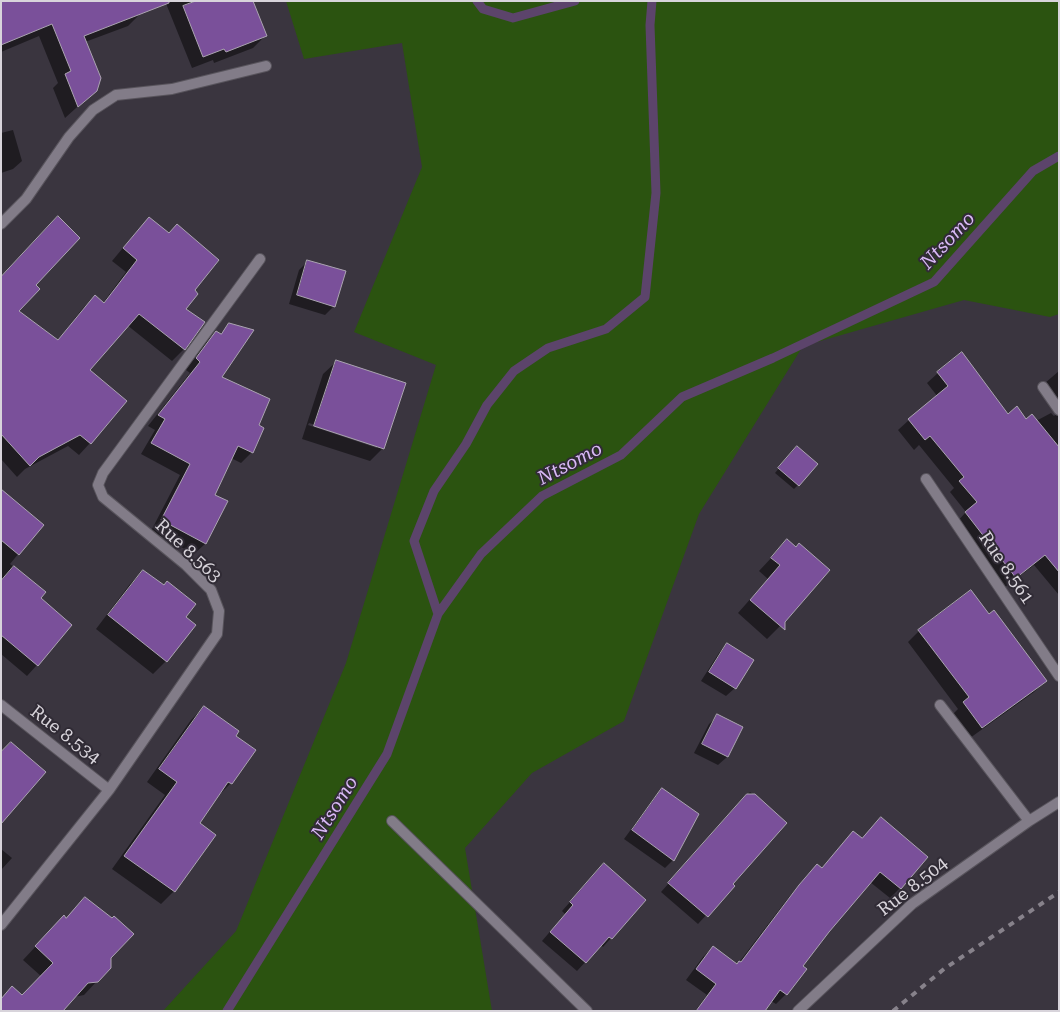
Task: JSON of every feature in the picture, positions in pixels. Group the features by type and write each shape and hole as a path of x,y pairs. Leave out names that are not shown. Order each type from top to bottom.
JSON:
{"street":[{"path":"1,224 26,199 70,137 93,110 116,95 172,89 266,66"},
{"name":"Rue 8.563","path":"1,926 109,790 217,634 219,611 211,590 186,565 103,497 98,485 103,473 260,259"},
{"path":"1043,386 1059,410"},
{"name":"Rue 8.561","path":"926,479 1059,676"},
{"name":"Rue 8.534","path":"1,705 109,790"},
{"path":"940,705 1029,821"},
{"name":"Rue 8.504","path":"798,1011 912,904 1059,802"},
{"path":"392,821 586,1011"}],"green space":[{"path":"286,1 1059,1 1059,314 1050,317 964,300 803,346 699,514 624,721 532,773 465,848 492,1011 163,1011 236,931 346,663 436,365 354,332 422,167 402,43 304,59"}],"building":[{"path":"1,1 169,1 169,3 84,36 101,78 97,91 78,107 65,74 71,71 52,24 1,45"},
{"path":"196,1 253,1 267,36 226,52 224,49 203,57 183,6"},
{"path":"58,216 80,238 36,285 40,289 19,311 58,340 95,295 104,303 137,260 123,248 149,217 169,233 177,224 219,260 195,290 198,294 186,309 205,322 185,350 139,314 90,370 127,401 91,444 80,435 39,457 30,466 1,434 1,277"},
{"path":"307,260 346,271 335,307 297,295"},
{"path":"229,323 254,330 222,377 270,399 259,425 264,428 253,453 238,446 215,495 228,501 206,544 161,520 190,464 151,443 165,419 158,415 200,362 196,358 216,331 221,334"},
{"path":"962,352 1008,414 1017,406 1026,419 1032,414 1059,447 1059,572 1045,555 1016,578 965,512 977,502 959,481 964,477 930,436 925,440 908,419 948,386 937,372"},
{"path":"336,360 406,383 384,449 314,426"},
{"path":"797,446 818,464 799,486 778,468"},
{"path":"1,489 44,525 19,555 1,540"},
{"path":"787,539 796,547 799,543 830,570 785,622 785,630 750,600 780,565 771,558"},
{"path":"14,566 46,592 41,598 72,625 38,666 1,635 1,581"},
{"path":"143,570 164,585 167,581 196,604 186,617 196,625 167,662 108,615"},
{"path":"971,590 989,614 994,610 1047,681 982,728 963,702 969,697 918,630"},
{"path":"727,643 754,660 736,689 709,672"},
{"path":"204,706 239,731 236,736 256,750 232,784 228,782 200,823 216,835 175,892 124,856 177,782 159,769"},
{"path":"717,714 743,727 728,757 702,744"},
{"path":"11,742 46,772 1,824 1,752"},
{"path":"662,788 699,814 674,861 632,830"},
{"path":"747,794 755,794 787,823 733,884 735,886 708,917 668,883"},
{"path":"881,817 928,857 901,889 880,872 803,966 807,969 787,995 780,990 765,1011 696,1011 716,984 696,969 713,946 737,964 739,961 741,962 817,864 822,868 853,831 862,838"},
{"path":"604,863 646,900 612,939 609,937 586,963 550,932 573,905 570,902"},
{"path":"85,897 112,918 114,916 134,934 111,958 111,968 98,982 88,983 63,1011 1,1011 1,999 12,986 22,995 53,963 35,946 64,915 66,918"}],"waterway":[{"path":"477,1 483,9 513,18 575,1"},
{"path":"438,614 414,541 434,491 466,444 487,405 514,371 548,348 606,329 645,297 656,193 650,25 652,1"},
{"name":"Ntsomo","path":"227,1011 387,754 438,614 481,554 542,496 621,455 682,397 773,358 934,282 1033,171 1059,156"}],"railway":[{"path":"893,1011 944,969 1059,892"}]}
